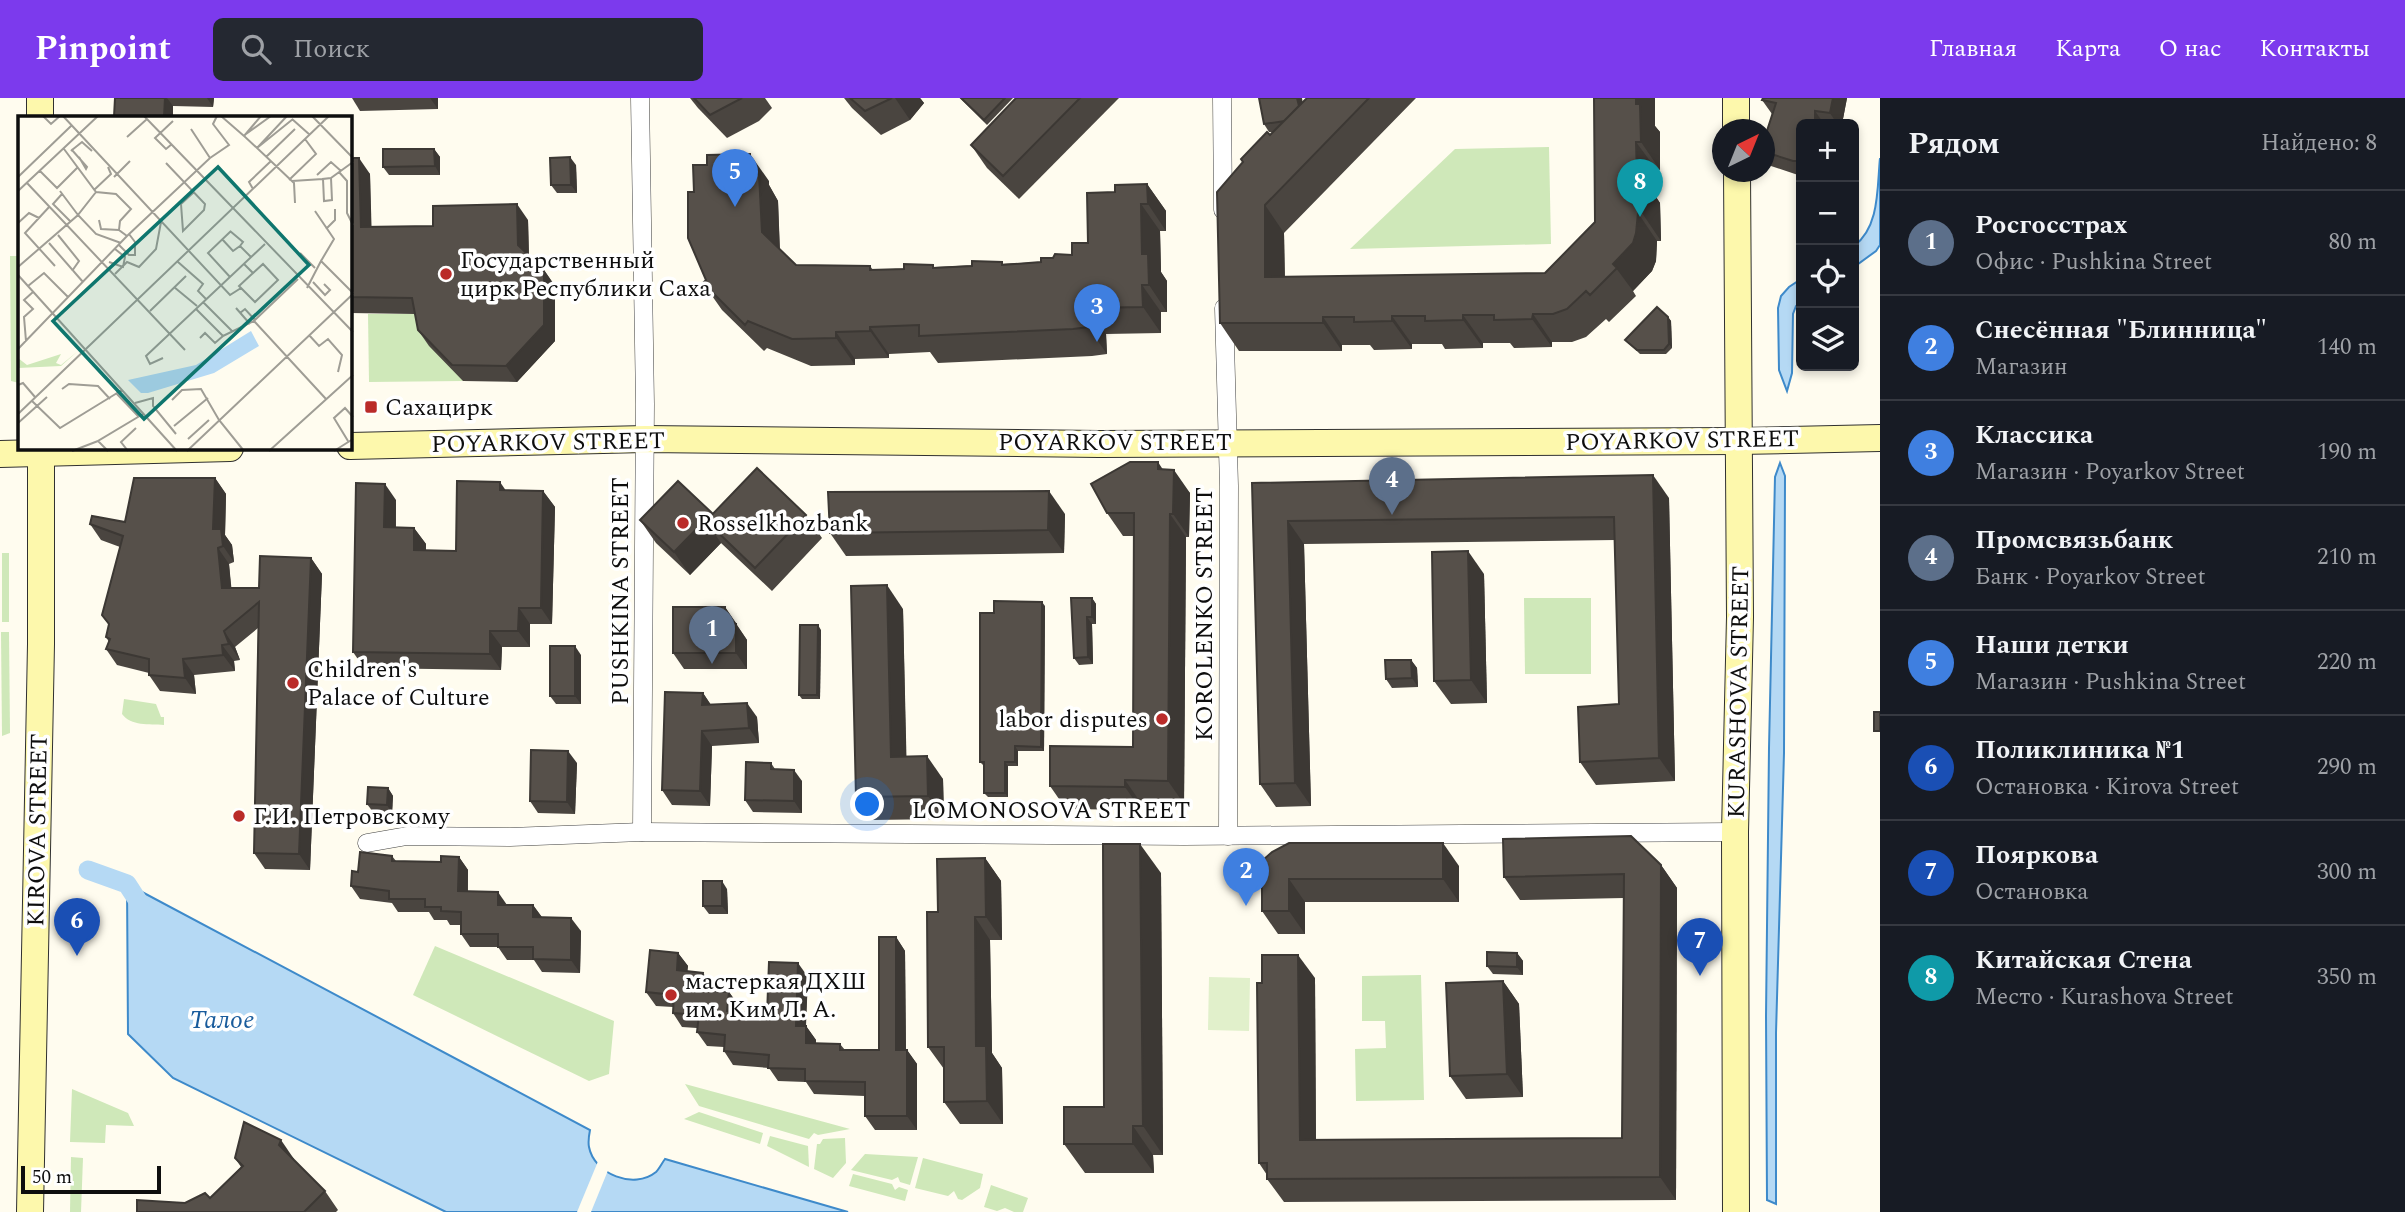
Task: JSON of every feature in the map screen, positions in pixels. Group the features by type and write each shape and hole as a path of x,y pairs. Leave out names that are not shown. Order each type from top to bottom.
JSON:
{"main road":[{"path":"40,98 40,116"},
{"path":"1736,98 1736,119"},
{"name":"KURASHOVA STREET","path":"1736,1212 1735,832 1740,617 1737,182"},
{"name":"POYARKOV STREET","path":"352,446 645,439 1228,443 1880,438"},
{"path":"0,454 104,450"},
{"name":"KIROVA STREET","path":"30,1212 41,645 41,451"}],"street":[{"name":"PUSHKINA STREET","path":"640,98 645,439 642,832"},
{"path":"1222,98 1223,225"},
{"name":"KOROLENKO STREET","path":"1224,292 1228,443 1228,836"},
{"name":"LOMONOSOVA STREET","path":"367,843 407,836 510,837 642,832 1228,836 1735,832"}],"green space":[{"path":"1549,147 1551,244 1350,249 1455,149"},
{"path":"10,256 18,256 18,383 11,381"},
{"path":"368,314 424,314 463,381 369,382"},
{"path":"2,553 9,553 9,622 2,622"},
{"path":"1524,598 1591,598 1591,674 1525,674"},
{"path":"1,632 9,632 10,733 2,736"},
{"path":"124,699 156,704 161,717 164,717 164,725 130,721 122,714"},
{"path":"435,946 614,1021 609,1074 589,1081 413,995"},
{"path":"1421,975 1424,1100 1356,1101 1355,1049 1386,1048 1385,1021 1362,1021 1362,976"},
{"path":"1209,977 1250,978 1249,1031 1208,1030"},
{"path":"685,1084 850,1129 818,1135 814,1133 809,1139 699,1106"},
{"path":"72,1089 128,1113 134,1126 106,1125 105,1143 70,1142"},
{"path":"699,1112 763,1133 760,1144 684,1119"},
{"path":"770,1136 808,1146 809,1167 767,1146"},
{"path":"845,1138 846,1163 833,1178 814,1169 817,1144 823,1139"},
{"path":"865,1154 918,1157 910,1185 900,1182 898,1177 892,1180 851,1170"},
{"path":"71,1157 83,1158 81,1212 70,1212"},
{"path":"923,1158 983,1174 980,1188 962,1200 958,1199 954,1191 948,1196 915,1188"},
{"path":"853,1174 892,1184 895,1190 899,1187 908,1190 905,1201 849,1186"},
{"path":"991,1185 1028,1198 1023,1212 1005,1208 997,1211 984,1207"}],"water":[{"path":"1880,158 1880,245 1859,263 1859,241 1869,228 1877,194"},
{"path":"1796,282 1792,373 1787,391 1779,370 1778,308 1781,296"},
{"path":"1780,463 1785,476 1784,753 1776,1033 1776,1204 1767,1200 1766,1016 1775,477"},
{"name":"Талое","path":"127,884 590,1130 589,1145 592,1157 607,1172 626,1179 647,1177 656,1172 665,1159 848,1212 446,1212 173,1078 128,1034"}],"pier":[{"path":"599,1159 609,1168 591,1212 577,1212"}],"building":[{"path":"115,98 165,98 164,116 114,116"},
{"path":"694,98 742,98 710,115"},
{"path":"850,98 892,98 865,111"},
{"path":"961,98 1005,98 984,120"},
{"path":"1016,98 1080,98 1003,176 971,145"},
{"path":"1259,98 1297,98 1299,106 1285,121 1264,124"},
{"path":"1307,98 1369,98 1265,205 1265,277 1545,273 1595,222 1594,98 1636,98 1636,104 1640,104 1641,142 1636,142 1637,175 1641,175 1642,213 1638,213 1633,243 1613,264 1617,268 1590,295 1586,291 1567,309 1553,314 1533,314 1532,319 1494,320 1494,315 1463,315 1463,320 1425,321 1425,316 1392,316 1392,321 1354,322 1354,317 1323,317 1323,323 1220,323 1217,192 1243,162 1241,159 1267,132 1270,135"},
{"path":"1833,98 1830,113 1815,111 1815,119 1796,119 1796,161 1775,155 1775,119 1771,119 1776,103 1762,100"},
{"path":"383,149 434,149 435,166 383,167"},
{"path":"750,154 754,174 759,174 762,232 796,265 870,266 870,270 904,269 904,264 933,265 933,268 972,266 972,261 1002,262 1002,265 1041,262 1041,258 1053,258 1055,254 1072,255 1072,243 1088,243 1087,193 1115,192 1115,185 1147,184 1148,204 1141,204 1142,254 1148,254 1149,285 1142,285 1143,307 1088,308 1088,327 1073,329 919,336 919,325 870,327 870,331 836,332 836,338 792,339 748,321 745,325 703,283 706,280 688,238 688,192 694,192 693,165 707,165 707,155"},
{"path":"570,157 571,185 551,185 550,158"},
{"name":"Государственный цирк Республики Саха","path":"352,158 359,158 361,227 433,226 433,206 517,204 518,245 544,270 544,325 506,366 452,365 418,330 412,298 352,297"},
{"path":"1657,307 1668,317 1669,344 1664,350 1637,350 1625,340"},
{"path":"1130,462 1158,462 1158,469 1174,470 1173,514 1170,514 1168,781 1125,780 1125,787 1050,786 1050,746 1133,747 1134,513 1107,513 1091,484"},
{"path":"757,468 806,515 755,568 706,521"},
{"path":"1653,475 1659,758 1580,762 1578,707 1619,704 1614,517 1288,521 1295,783 1260,784 1252,483"},
{"name":"Children's Palace of Culture","path":"134,478 215,478 213,529 221,529 223,546 218,548 222,588 259,588 260,556 311,558 299,854 254,853 259,602 224,631 229,644 222,645 223,655 183,659 185,678 149,675 149,659 106,649 110,639 106,637 109,624 102,615 123,536 90,524 92,516 125,522"},
{"path":"457,481 500,482 500,490 543,491 541,608 519,608 518,631 490,631 490,654 353,652 356,483 385,484 384,527 414,528 414,550 456,551"},
{"path":"678,481 712,513 674,552 640,520"},
{"path":"1049,491 1048,530 830,533 828,492"},
{"path":"1468,551 1471,680 1434,681 1432,552"},
{"path":"887,585 891,757 927,756 928,796 856,797 851,586"},
{"path":"1071,598 1092,598 1092,617 1087,617 1088,657 1074,658"},
{"path":"994,601 1042,602 1041,747 1015,746 1015,762 1005,762 1005,793 984,793 984,762 980,762 980,613 994,613"},
{"path":"673,607 725,607 724,623 736,624 736,653 673,653"},
{"path":"800,625 818,625 817,695 799,695"},
{"path":"550,646 575,646 575,696 550,696"},
{"path":"1385,660 1411,660 1412,678 1386,679"},
{"path":"665,692 703,693 702,705 747,703 749,728 702,731 700,791 662,790"},
{"path":"1874,712 1880,712 1880,731 1874,731"},
{"path":"531,750 568,751 567,802 530,801"},
{"path":"746,762 771,763 771,769 794,770 794,801 745,800"},
{"path":"368,787 388,788 387,805 367,804"},
{"path":"1631,836 1661,865 1660,1177 1267,1179 1267,1163 1259,1163 1257,983 1262,983 1262,955 1298,955 1300,1140 1622,1138 1624,874 1504,877 1503,839"},
{"path":"1289,843 1443,843 1443,879 1289,879 1289,911 1262,911 1262,861"},
{"path":"1103,844 1140,844 1143,1126 1133,1126 1133,1144 1064,1144 1064,1107 1104,1107"},
{"path":"360,852 392,856 392,861 441,862 441,856 459,857 458,891 498,892 498,905 533,905 533,917 571,918 571,960 533,959 533,947 498,947 498,934 461,934 461,912 441,911 441,907 425,907 425,899 389,899 389,891 351,886 352,871 358,872"},
{"path":"985,858 986,917 975,917 976,1046 986,1046 987,1101 944,1102 944,1047 928,1047 927,912 938,912 937,859"},
{"path":"703,881 722,881 722,906 703,906"},
{"path":"879,937 896,937 896,1050 907,1050 907,1116 865,1116 865,1082 805,1081 805,1069 768,1068 769,1055 724,1051 725,1035 697,1032 699,1015 673,1013 674,995 646,992 650,950 678,953 677,970 703,973 701,990 729,992 727,1011 767,1015 769,962 798,963 796,1026 806,1026 806,1043 840,1044 840,1050 879,1050"},
{"path":"1487,952 1517,953 1517,967 1487,966"},
{"path":"1503,981 1507,1074 1450,1076 1446,983"},
{"path":"244,1122 281,1140 279,1145 325,1191 304,1212 137,1212 137,1200 185,1203 205,1193 210,1198 243,1166 235,1158"}],"waterway":[{"path":"88,870 127,884 140,904"}],"place":[{"name":"Наши детки","path":"735,207"},
{"name":"Китайская Стена","path":"1640,217"},
{"name":"Государственный цирк Республики Саха","path":"446,274"},
{"name":"Классика","path":"1097,342"},
{"name":"Сахацирк","path":"371,407"},
{"name":"Промсвязьбанк","path":"1392,515"},
{"name":"Rosselkhozbank","path":"683,523"},
{"name":"Росгосстрах","path":"712,664"},
{"name":"Children's Palace of Culture","path":"293,683"},
{"name":"labor disputes","path":"1162,719"},
{"name":"Г.И. Петровскому","path":"239,816"},
{"name":"Снесённая \"Блинница\"","path":"1246,906"},
{"name":"Поликлиника №1","path":"77,956"},
{"name":"Пояркова","path":"1700,976"},
{"name":"мастеркая ДХШ им. Ким Л. А.","path":"671,995"}]}
